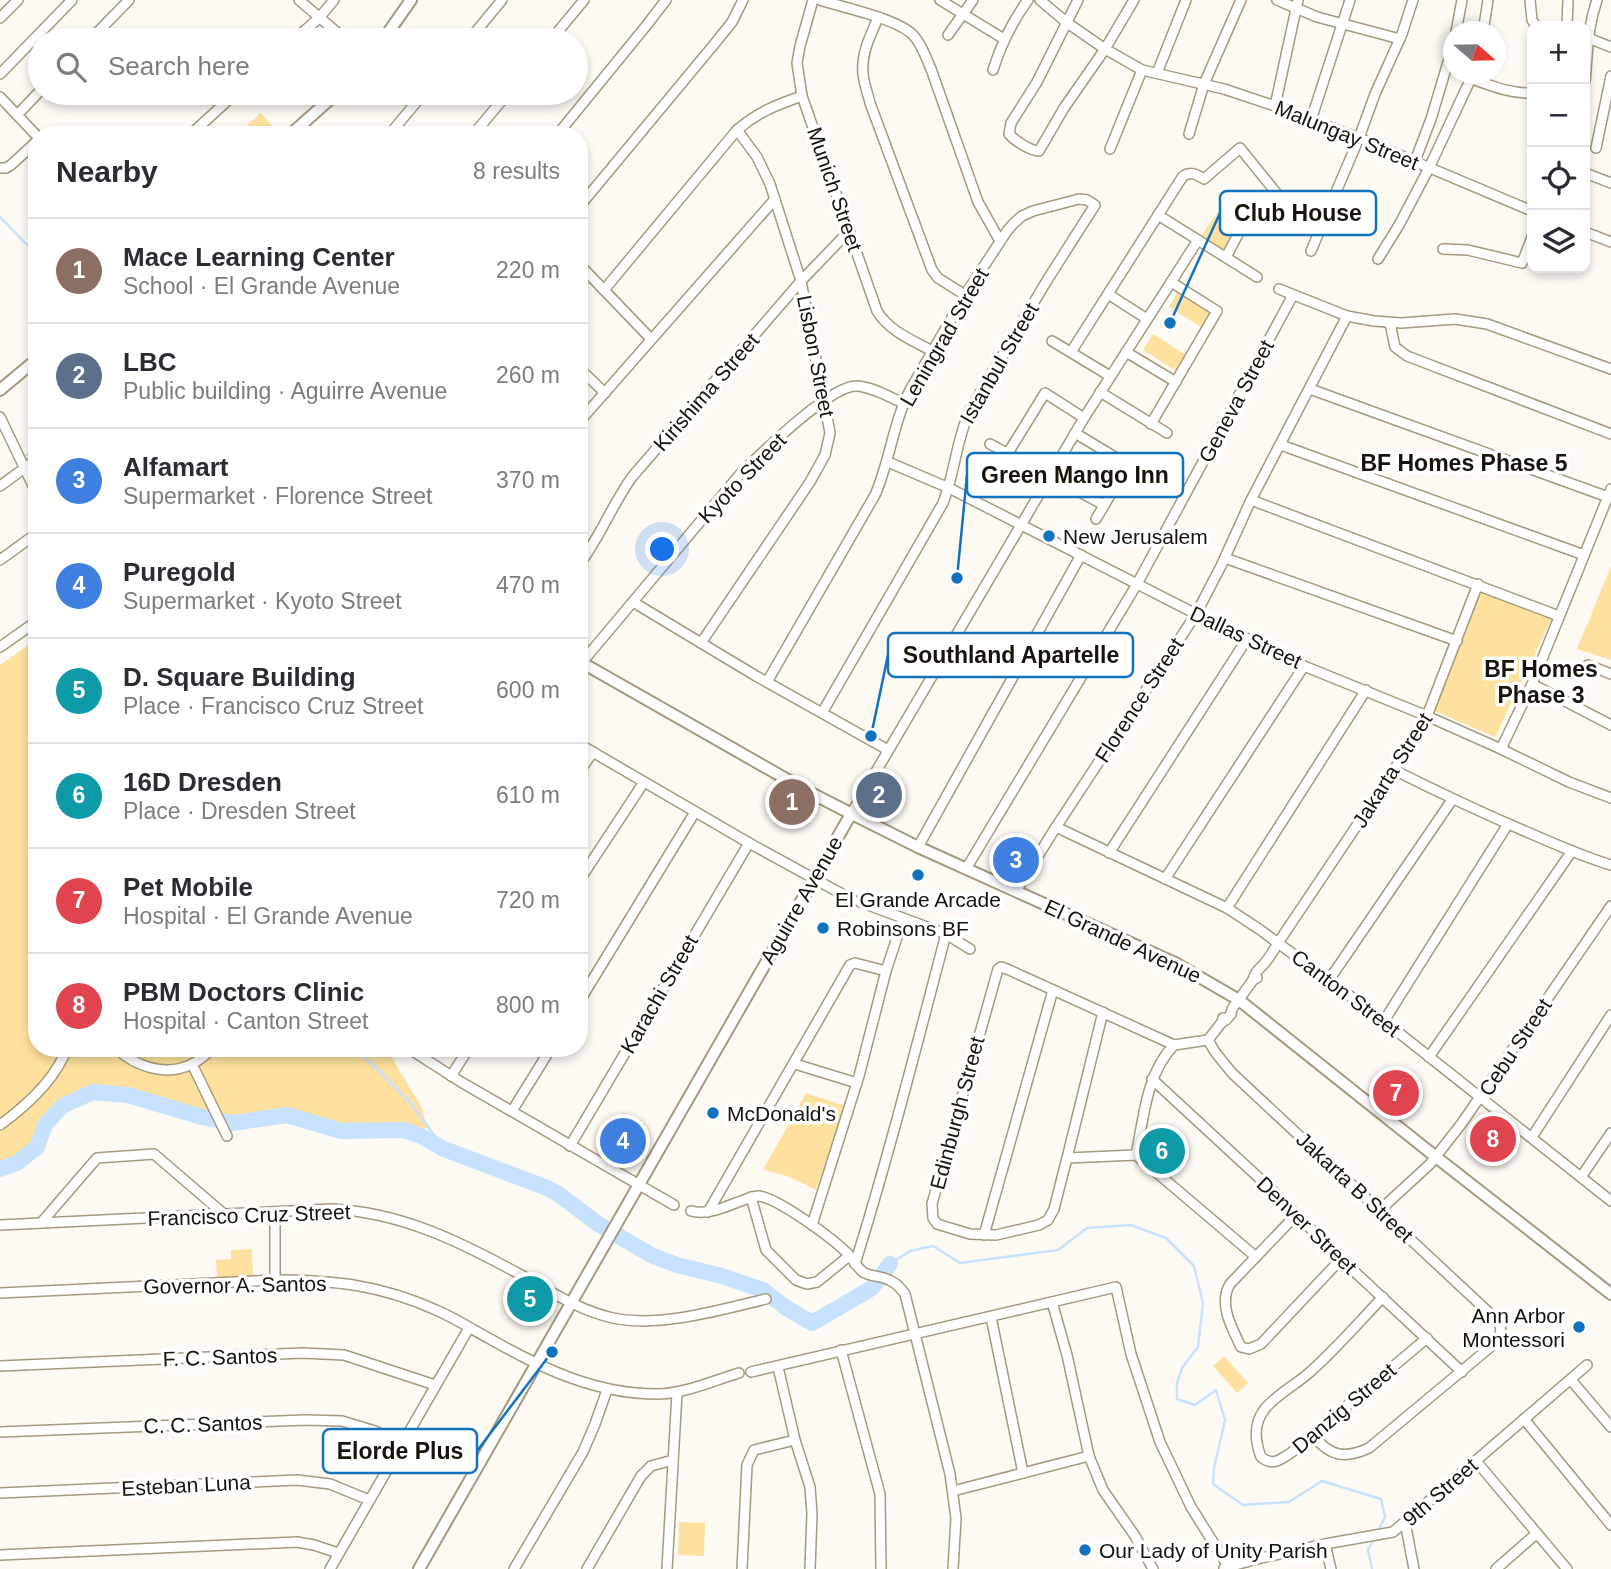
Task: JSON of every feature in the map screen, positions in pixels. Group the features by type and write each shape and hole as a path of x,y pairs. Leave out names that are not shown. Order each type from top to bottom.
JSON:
{"street":[{"path":"0,18 18,0"},
{"path":"45,28 72,0"},
{"path":"102,28 129,0"},
{"path":"299,0 331,28"},
{"path":"308,28 334,0"},
{"path":"391,28 411,0"},
{"path":"478,28 502,0"},
{"path":"561,28 584,0"},
{"path":"588,97 666,0"},
{"path":"588,196 732,22 743,0"},
{"name":"Munich Street","path":"813,0 797,63 802,96 872,297 883,320 892,329 932,351"},
{"path":"820,0 897,23 913,34 923,50 978,202 1000,241"},
{"path":"940,0 1004,39"},
{"path":"948,36 973,0"},
{"path":"993,70 1004,39 1028,0"},
{"name":"Malungay Street","path":"1040,0 1105,49 1142,69 1204,84 1275,106 1359,138 1530,210"},
{"path":"1078,0 1044,69 1014,116 1009,130 1013,139 1037,152 1134,0"},
{"path":"1157,73 1186,0"},
{"path":"1189,134 1204,84 1241,0"},
{"path":"1277,0 1297,4 1343,25 1400,39"},
{"path":"1311,120 1350,0"},
{"path":"1311,251 1400,39 1413,0"},
{"path":"1458,21 1462,0"},
{"path":"1485,21 1488,0"},
{"path":"1530,0 1533,21"},
{"path":"1567,21 1568,0"},
{"path":"1590,30 1597,0"},
{"path":"1275,106 1297,4"},
{"path":"878,18 863,58 863,75 870,103 932,270 938,278 965,295"},
{"path":"1590,39 1611,47"},
{"path":"0,74 28,45"},
{"path":"1110,149 1142,69"},
{"path":"1596,148 1611,76"},
{"path":"1415,161 1443,78"},
{"path":"1378,259 1429,168 1468,84"},
{"path":"1490,84 1506,91 1527,93"},
{"path":"604,290 737,130 766,109 802,96"},
{"path":"0,97 28,127"},
{"path":"17,115 28,104"},
{"path":"200,126 223,105"},
{"path":"300,126 324,105"},
{"path":"396,126 414,105"},
{"path":"480,126 498,105"},
{"path":"564,126 581,105"},
{"name":"Lisbon Street","path":"701,643 819,466 830,433 801,281 764,170 737,130"},
{"path":"1071,352 1183,176 1192,173 1204,179 1240,148 1278,195 1243,225 1226,257"},
{"path":"0,168 11,165 28,149"},
{"path":"1590,175 1611,183"},
{"name":"Leningrad Street","path":"767,682 866,513 888,462 903,403 965,295 1000,241 1014,223 1033,211 1079,199 1095,205"},
{"path":"588,412 775,200"},
{"name":"Istanbul Street","path":"822,713 933,521 949,488 958,440 970,410 1095,205"},
{"path":"1158,215 1257,277"},
{"name":"Kirishima Street","path":"588,553 632,477 801,281 850,230"},
{"path":"1590,234 1611,242"},
{"name":"Aguirre Avenue","path":"419,1569 888,750 1084,418 1198,240"},
{"path":"1443,249 1468,250 1522,263 1527,250"},
{"path":"588,273 651,339"},
{"path":"1151,424 1217,311 1171,282"},
{"path":"1279,289 1347,316 1374,321 1390,323 1455,320 1487,324 1611,369"},
{"path":"1108,294 1147,319"},
{"name":"Geneva Street","path":"966,869 1137,584 1293,295"},
{"name":"Florence Street","path":"1016,891 1196,614 1251,500 1347,316"},
{"path":"1390,323 1395,347 1407,356 1611,434"},
{"path":"1052,341 1110,376"},
{"path":"1126,352 1176,382"},
{"path":"0,390 28,367"},
{"path":"588,377 605,393"},
{"name":"Kyoto Street","path":"588,655 741,473 824,400 840,390 855,386 903,403"},
{"path":"1310,389 1609,493 1532,684 1501,749"},
{"path":"1100,392 1167,433"},
{"path":"1007,453 1045,393 1084,418"},
{"path":"0,418 28,476"},
{"path":"1075,433 1128,465 1096,519"},
{"path":"990,444 1104,505"},
{"path":"1281,445 1584,555"},
{"name":"Dallas Street","path":"888,462 949,488 1304,666 1427,716 1569,782 1611,798"},
{"path":"0,486 28,465"},
{"path":"1251,500 1559,616"},
{"path":"0,560 28,540"},
{"path":"918,847 1081,555"},
{"path":"1225,558 1457,641"},
{"name":"Jakarta Street","path":"1208,1040 1262,970 1427,716 1478,584"},
{"path":"633,603 888,750"},
{"path":"0,647 28,627"},
{"path":"1109,853 1247,639"},
{"name":"El Grande Avenue","path":"588,665 851,814 1177,964 1236,1005 1436,1157 1611,1294"},
{"path":"1588,665 1611,674"},
{"path":"1165,879 1304,666"},
{"path":"1532,684 1611,724"},
{"path":"1227,908 1366,690"},
{"path":"588,749 748,843 856,902 946,934 970,949"},
{"path":"588,759 593,752"},
{"path":"1394,770 1452,800 1611,865"},
{"path":"588,867 644,782"},
{"path":"1329,980 1452,800"},
{"path":"588,987 695,812"},
{"path":"1384,1021 1508,824"},
{"name":"Canton Street","path":"1056,827 1227,908 1384,1021 1611,1201"},
{"name":"Karachi Street","path":"570,1146 748,843"},
{"path":"1429,1056 1572,851"},
{"name":"Cebu Street","path":"1380,1210 1436,1157 1480,1098 1611,906"},
{"path":"812,1225 857,1083 886,971 903,919"},
{"path":"751,1197 766,1250 796,1280 807,1284 817,1282 852,1260 898,1116 946,934"},
{"path":"708,1212 850,965 855,963 886,971"},
{"name":"Edinburgh Street","path":"1053,990 1001,967 996,972 932,1204 933,1218 937,1224 954,1230 996,1235 1039,1225 1048,1220 1054,1209 1103,1012"},
{"path":"984,1235 1053,990 1174,1045 1208,1040"},
{"path":"1532,1137 1611,1015"},
{"name":"Jakarta B Street","path":"1208,1040 1233,1073 1498,1321 1502,1332 1494,1343 1461,1372"},
{"path":"1136,1155 1152,1079 1174,1045"},
{"path":"0,1125 53,1074 64,1057"},
{"path":"126,1057 137,1064 159,1070 180,1068 202,1057"},
{"path":"422,1057 674,1205"},
{"path":"451,1076 463,1057"},
{"path":"512,1111 545,1057"},
{"path":"192,1064 225,1132"},
{"path":"794,1064 857,1083"},
{"name":"Denver Street","path":"1152,1079 1461,1372"},
{"path":"1581,1177 1611,1133"},
{"path":"41,1223 97,1158 153,1154 225,1215"},
{"path":"1067,1158 1136,1155 1255,1257"},
{"path":"691,1211 708,1212 760,1196 774,1201 812,1225 867,1274 897,1283 905,1294 916,1334 953,1491 956,1518 953,1569"},
{"name":"Francisco Cruz Street","path":"0,1225 342,1210 366,1212 407,1222 451,1239 571,1302 616,1319 681,1318 766,1299"},
{"path":"275,1213 275,1280"},
{"path":"1296,1216 1230,1284 1224,1297 1232,1328 1241,1347 1245,1349 1261,1345 1341,1259"},
{"name":"Governor A. Santos","path":"0,1293 275,1280 320,1280 357,1284 401,1296 437,1310 536,1364 607,1390 677,1393 739,1373"},
{"path":"751,1373 1116,1287 1131,1354 1160,1442 1191,1507 1225,1568"},
{"name":"Danzig Street","path":"1383,1297 1328,1356 1264,1410 1256,1427 1255,1437 1261,1457 1276,1462 1292,1452 1427,1338"},
{"path":"1052,1302 1089,1456 1103,1490 1135,1536 1153,1569"},
{"path":"991,1317 1023,1474"},
{"path":"330,1569 469,1328"},
{"path":"841,1350 880,1494 881,1569"},
{"name":"F. C. Santos","path":"0,1366 303,1353 344,1355 435,1385"},
{"name":"9th Street","path":"1225,1568 1325,1544 1392,1532 1587,1365"},
{"path":"778,1367 794,1440 810,1487 810,1569"},
{"path":"1312,1435 1331,1452 1355,1454 1369,1448 1461,1372"},
{"path":"1570,1380 1611,1427"},
{"path":"514,1569 583,1452 607,1390"},
{"path":"667,1569 677,1393"},
{"path":"1524,1419 1611,1525"},
{"name":"C. C. Santos","path":"0,1432 305,1420 342,1421 375,1431 402,1444"},
{"path":"742,1569 747,1465 754,1450 794,1440"},
{"path":"953,1491 1089,1456"},
{"path":"588,1568 641,1476 651,1466 673,1460"},
{"path":"1476,1461 1567,1569"},
{"name":"Esteban Luna","path":"0,1493 297,1480 330,1485 369,1500"},
{"path":"1405,1522 1414,1569"},
{"path":"1496,1569 1536,1534"},
{"path":"0,1555 297,1542 338,1553"},
{"path":"1325,1544 1331,1569"}],"shaded area":[{"path":"261,113 273,126 248,126"},
{"path":"1222,206 1240,226 1227,253 1201,236"},
{"path":"1178,291 1211,312 1201,327 1169,307"},
{"path":"1153,334 1186,355 1176,371 1143,350"},
{"path":"1611,566 1611,660 1577,649"},
{"path":"1478,586 1552,618 1495,737 1432,710"},
{"path":"28,645 28,1057 391,1057 422,1108 427,1128 341,1125 288,1109 232,1123 128,1095 93,1092 62,1106 45,1125 37,1147 17,1163 0,1169 0,665"},
{"path":"806,1093 845,1106 816,1190 787,1176 763,1170"},
{"path":"252,1249 253,1276 248,1277 248,1280 235,1277 217,1278 216,1260 231,1259 231,1250"},
{"path":"1224,1356 1248,1383 1237,1393 1213,1366"},
{"path":"679,1522 705,1523 704,1556 678,1555"}],"waterway":[{"path":"0,217 28,246"},
{"path":"364,1057 411,1103 444,1149"},
{"path":"0,1169 17,1163 37,1147 45,1125 62,1106 93,1092 128,1095 232,1123 287,1115 341,1131 404,1130 444,1149 557,1193 598,1224 653,1256 763,1290 812,1323 872,1288 890,1264"},
{"path":"890,1264 910,1251 933,1246 960,1263 1058,1250 1087,1228 1131,1225 1166,1238 1194,1266 1203,1303 1198,1347 1182,1368 1177,1383 1177,1399 1195,1405 1216,1390 1225,1420 1213,1484 1243,1505 1289,1502 1322,1481 1381,1499 1385,1517 1378,1531"},
{"path":"1372,1569 1368,1550 1373,1540"}],"place":[{"name":"Club House","path":"1170,323"},
{"name":"New Jerusalem","path":"1049,536"},
{"name":"Green Mango Inn","path":"957,578"},
{"name":"Southland Apartelle","path":"871,736"},
{"name":"LBC","path":"879,795"},
{"name":"Mace Learning Center","path":"792,802"},
{"name":"Alfamart","path":"1016,860"},
{"name":"El Grande Arcade","path":"918,875"},
{"name":"Robinsons BF","path":"823,928"},
{"name":"Pet Mobile","path":"1396,1093"},
{"name":"McDonald's","path":"713,1113"},
{"name":"PBM Doctors Clinic","path":"1493,1139"},
{"name":"Puregold","path":"623,1141"},
{"name":"16D Dresden","path":"1162,1151"},
{"name":"D. Square Building","path":"530,1299"},
{"name":"Ann Arbor Montessori","path":"1579,1327"},
{"name":"Elorde Plus","path":"552,1352"},
{"name":"Our Lady of Unity Parish","path":"1085,1550"}],"district":[{"name":"BF Homes Phase 5","path":"1464,463"},
{"name":"BF Homes Phase 3","path":"1541,682"}]}
